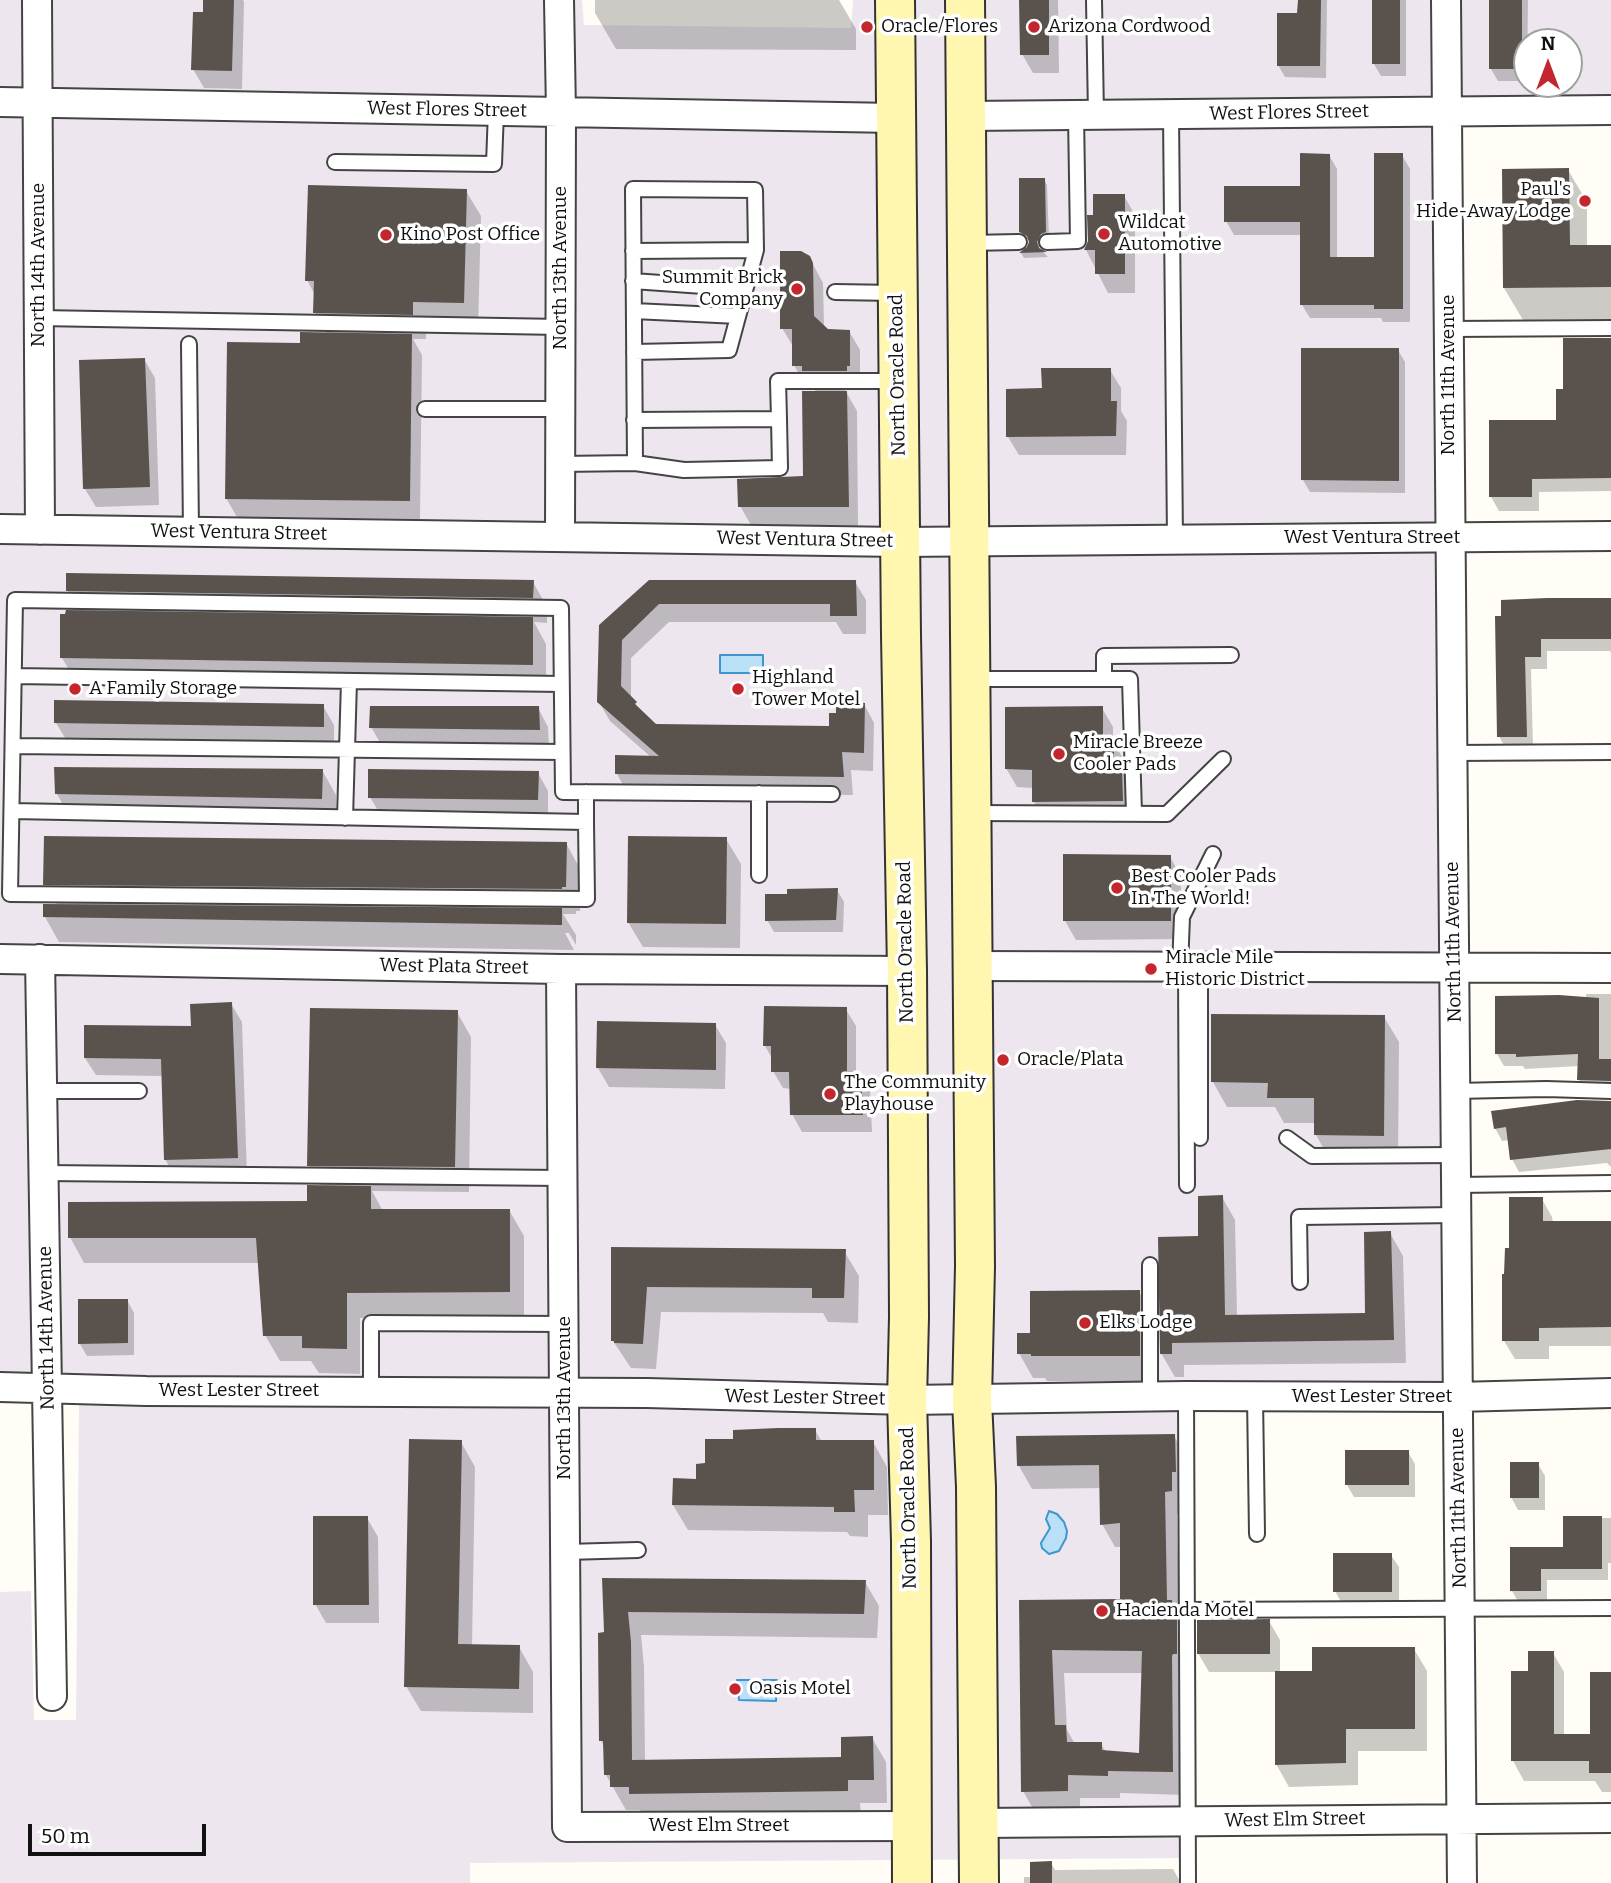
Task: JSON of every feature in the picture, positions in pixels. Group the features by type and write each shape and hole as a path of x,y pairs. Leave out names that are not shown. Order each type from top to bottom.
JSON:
{"main road":[{"name":"North Oracle Road","path":"895,0 907,971 907,1400 911,1541 912,1883"},
{"path":"965,0 975,1254 972,1400 976,1487 979,1883"}],"street":[{"name":"North 14th Avenue","path":"37,0 40,530"},
{"name":"North 13th Avenue","path":"559,0 560,537"},
{"name":"North 11th Avenue","path":"1446,0 1462,1883"},
{"name":"West Flores Street","path":"0,102 895,118"},
{"name":"West Flores Street","path":"966,116 1611,110"},
{"name":"West Ventura Street","path":"0,529 900,542 1611,536"},
{"name":"West Plata Street","path":"0,959 561,969 907,971"},
{"name":"North 14th Avenue","path":"40,959 52,1696"},
{"path":"972,966 1611,968"},
{"name":"North 13th Avenue","path":"561,969 568,1827"},
{"name":"West Lester Street","path":"0,1387 146,1391 564,1392 907,1400 1186,1396 1457,1398 1611,1393"},
{"name":"West Elm Street","path":"978,1823 1611,1818"},
{"name":"West Elm Street","path":"568,1827 913,1826"}],"lane":[{"path":"1047,242 1077,242 1094,0"},
{"path":"335,162 494,164 496,111"},
{"path":"1171,114 1175,540"},
{"path":"634,352 729,350 756,250 755,190 633,188 634,420 635,463"},
{"path":"967,243 1019,242"},
{"path":"633,251 756,250"},
{"path":"633,281 746,289"},
{"path":"835,292 897,293"},
{"path":"634,311 738,316"},
{"path":"39,318 561,327"},
{"path":"1449,329 1611,328"},
{"path":"189,344 191,532"},
{"path":"561,464 635,463 684,470 780,468 778,381 898,381"},
{"path":"425,409 561,409"},
{"path":"634,420 779,419"},
{"path":"586,792 587,899 10,894 5,884 6,832 12,811 6,785 13,746 7,727 14,676 15,600 561,608 563,792 586,792 759,793 832,794"},
{"path":"1104,679 1104,656 1231,655"},
{"path":"14,676 561,684"},
{"path":"970,679 1130,679 1134,814"},
{"path":"345,817 349,681"},
{"path":"13,746 562,752"},
{"path":"1452,753 1611,752"},
{"path":"971,813 1167,814 1223,760"},
{"path":"759,793 759,875"},
{"path":"12,811 586,822"},
{"path":"1200,1138 1189,967 1182,917 1213,854"},
{"path":"1187,1185 1189,967"},
{"path":"42,1091 139,1091"},
{"path":"1456,1091 1611,1091"},
{"path":"1287,1138 1312,1157 1457,1155"},
{"path":"44,1173 562,1178"},
{"path":"1457,1185 1611,1183"},
{"path":"1300,1282 1299,1217 1457,1215"},
{"path":"1150,1265 1150,1397"},
{"path":"371,1392 371,1323 564,1324"},
{"path":"1186,1396 1188,1883"},
{"path":"1255,1398 1257,1534"},
{"path":"566,1552 638,1550"},
{"path":"1187,1611 1611,1608"}],"shaded area":[{"path":"0,0 582,0 584,25 851,28 853,0 1611,0 1611,110 1448,111 1457,1397 1186,1397 1187,1858 470,1863 470,1883 0,1883 0,1592 31,1591 34,1720 76,1720 79,1390 0,1387"}],"water":[{"path":"720,655 763,655 763,673 720,673"},
{"path":"1049,1511 1057,1514 1067,1531 1059,1551 1049,1554 1042,1548 1041,1543 1050,1528 1046,1519"},
{"path":"737,1680 777,1680 776,1701 739,1700"}],"building":[{"path":"203,0 234,0 232,71 191,70 193,12 203,12"},
{"name":"Arizona Cordwood","path":"1019,0 1049,0 1049,55 1020,55"},
{"path":"1298,0 1321,0 1320,66 1277,66 1277,13 1297,13"},
{"path":"1372,0 1400,0 1400,64 1372,64"},
{"path":"1489,0 1522,0 1522,28 1513,28 1513,69 1489,69"},
{"path":"1300,153 1330,154 1330,257 1374,257 1374,153 1403,153 1403,309 1374,309 1374,305 1300,305 1300,222 1224,222 1224,186 1300,186"},
{"path":"1569,168 1570,245 1611,245 1611,287 1503,288 1502,169"},
{"path":"1019,178 1045,178 1046,232 1041,234 1037,242 1039,248 1047,252 1019,253 1029,242 1027,236 1019,232"},
{"name":"Kino Post Office","path":"308,185 467,189 464,303 413,302 413,315 313,313 314,281 305,281"},
{"name":"Wildcat Automotive","path":"1093,194 1125,194 1125,274 1095,274 1095,250 1084,250 1088,241 1087,215 1093,215"},
{"name":"Summit Brick Company","path":"780,251 801,251 810,256 813,263 814,316 828,329 850,330 850,366 847,366 847,371 802,371 802,366 792,366 792,329 780,329"},
{"path":"300,332 412,334 410,501 225,499 227,342 300,343"},
{"path":"1563,338 1611,338 1611,478 1532,479 1532,497 1489,497 1489,420 1556,420 1556,389 1563,389"},
{"path":"1301,348 1399,348 1399,481 1301,480"},
{"path":"145,358 150,487 83,489 79,360"},
{"path":"1041,368 1111,368 1111,401 1117,401 1116,436 1006,437 1006,389 1042,388"},
{"path":"802,391 847,391 849,507 738,507 737,479 803,476"},
{"path":"66,573 534,580 533,598 66,591"},
{"path":"649,580 856,580 857,616 830,616 830,604 659,604 622,640 621,686 656,724 829,726 829,713 836,713 836,707 847,707 847,702 865,703 864,753 842,752 844,777 615,774 615,755 659,756 597,702 599,625"},
{"path":"1611,598 1611,639 1541,639 1541,657 1525,657 1527,737 1497,737 1495,616 1501,616 1501,600"},
{"path":"66,610 533,617 533,665 60,658 60,614 65,614"},
{"path":"54,700 324,704 324,727 54,723"},
{"path":"370,706 539,706 540,730 369,728"},
{"name":"Miracle Breeze Cooler Pads","path":"1103,706 1103,740 1114,740 1114,769 1122,769 1123,801 1032,802 1032,770 1005,769 1005,707"},
{"path":"54,767 323,769 322,799 55,794"},
{"path":"368,769 539,771 538,800 368,798"},
{"path":"44,836 567,842 566,887 43,885"},
{"path":"628,836 727,837 726,924 627,923"},
{"name":"Best Cooler Pads In The World!","path":"1063,854 1171,855 1171,921 1063,921"},
{"path":"838,888 836,920 765,921 765,894 787,894 787,889"},
{"path":"43,904 562,908 562,925 43,917"},
{"path":"1559,995 1599,998 1599,1059 1611,1059 1611,1081 1577,1080 1578,1054 1516,1057 1516,1054 1495,1054 1495,996"},
{"path":"232,1002 238,1158 164,1160 161,1059 84,1058 84,1025 191,1026 190,1004"},
{"path":"764,1006 847,1007 847,1071 861,1071 863,1115 790,1115 789,1072 771,1072 771,1046 763,1046"},
{"path":"310,1008 458,1010 455,1167 307,1166"},
{"path":"1211,1014 1385,1015 1384,1136 1314,1135 1314,1098 1267,1098 1268,1083 1211,1082"},
{"path":"597,1021 716,1023 716,1070 596,1068"},
{"path":"1577,1100 1611,1101 1611,1149 1510,1160 1506,1127 1494,1129 1491,1111"},
{"path":"307,1185 371,1186 371,1209 510,1209 510,1292 347,1293 347,1349 302,1348 302,1336 263,1336 256,1238 68,1238 68,1202 307,1201"},
{"path":"1223,1195 1225,1315 1365,1313 1364,1232 1391,1231 1394,1340 1172,1343 1172,1354 1160,1354 1158,1237 1198,1236 1198,1196"},
{"path":"1509,1197 1543,1197 1543,1221 1611,1221 1611,1327 1539,1328 1539,1341 1502,1341 1502,1274 1505,1248 1509,1248"},
{"path":"611,1247 846,1249 844,1298 812,1298 812,1288 647,1287 643,1344 614,1343 611,1341"},
{"name":"Elks Lodge","path":"1140,1290 1140,1356 1017,1354 1017,1333 1030,1333 1030,1291"},
{"path":"78,1299 128,1299 128,1343 78,1344"},
{"path":"816,1428 816,1440 874,1440 874,1490 854,1490 855,1512 834,1512 834,1507 672,1505 673,1478 696,1479 696,1464 705,1463 705,1439 733,1439 733,1430"},
{"path":"1175,1434 1176,1472 1172,1472 1172,1491 1165,1492 1167,1600 1172,1600 1172,1619 1177,1619 1177,1654 1172,1656 1173,1772 1108,1771 1108,1776 1068,1775 1068,1791 1021,1792 1019,1600 1120,1599 1120,1523 1100,1525 1099,1465 1017,1466 1016,1436","holes":["1052,1650 1142,1651 1139,1753 1102,1750 1102,1742 1067,1742 1066,1725 1055,1725"]},
{"path":"409,1439 462,1440 458,1644 520,1645 519,1689 404,1687"},
{"path":"1345,1450 1409,1450 1409,1485 1345,1485"},
{"path":"1510,1462 1539,1462 1539,1498 1510,1498"},
{"path":"313,1516 368,1516 369,1605 313,1605"},
{"path":"1563,1516 1602,1516 1602,1569 1541,1569 1541,1591 1510,1591 1510,1547 1563,1547"},
{"path":"1333,1553 1392,1553 1392,1592 1333,1592"},
{"path":"602,1578 866,1580 864,1614 628,1612 631,1642 632,1760 841,1757 841,1737 873,1736 874,1780 848,1780 848,1791 629,1794 629,1787 610,1787 610,1775 604,1775 603,1741 599,1741 598,1633 604,1632"},
{"path":"1270,1619 1270,1654 1197,1654 1197,1620"},
{"path":"1312,1647 1415,1647 1415,1729 1346,1729 1346,1763 1275,1765 1275,1671 1312,1671"},
{"path":"1528,1651 1554,1651 1554,1734 1590,1734 1590,1672 1611,1672 1611,1773 1589,1773 1589,1761 1511,1761 1511,1671 1528,1671"},
{"path":"1052,1861 1052,1883 1030,1883 1030,1862"}],"place":[{"name":"Oracle/Flores","path":"867,27"},
{"name":"Arizona Cordwood","path":"1034,27"},
{"name":"Paul's Hide-Away Lodge","path":"1585,201"},
{"name":"Wildcat Automotive","path":"1104,234"},
{"name":"Kino Post Office","path":"386,235"},
{"name":"Summit Brick Company","path":"797,289"},
{"name":"A Family Storage","path":"75,689"},
{"name":"Highland Tower Motel","path":"738,689"},
{"name":"Miracle Breeze Cooler Pads","path":"1059,754"},
{"name":"Best Cooler Pads In The World!","path":"1117,888"},
{"name":"Miracle Mile Historic District","path":"1151,969"},
{"name":"Oracle/Plata","path":"1003,1060"},
{"name":"The Community Playhouse","path":"830,1094"},
{"name":"Elks Lodge","path":"1085,1323"},
{"name":"Hacienda Motel","path":"1102,1611"},
{"name":"Oasis Motel","path":"735,1689"}]}
